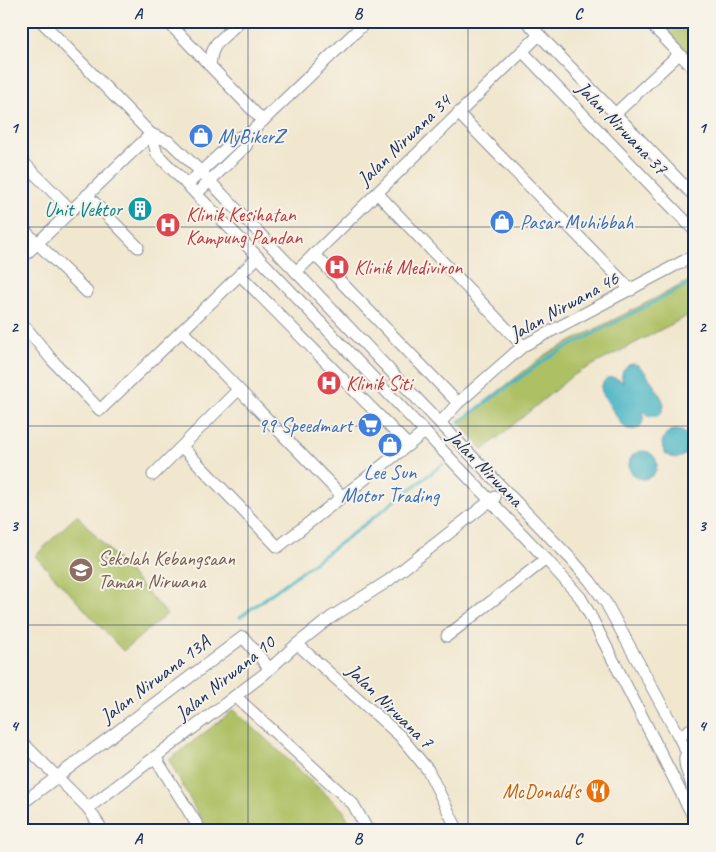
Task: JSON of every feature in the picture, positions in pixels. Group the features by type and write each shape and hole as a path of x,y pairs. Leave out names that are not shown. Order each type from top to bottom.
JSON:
{"street":[{"path":"21,259 151,134 41,21"},
{"path":"167,21 263,121"},
{"path":"210,65 212,52 216,44 240,21"},
{"path":"187,184 237,138 251,132 367,21"},
{"path":"526,21 695,197"},
{"path":"648,21 695,70"},
{"name":"Jalan Nirwana 34","path":"296,272 539,35"},
{"name":"Jalan Nirwana 37","path":"522,51 695,231"},
{"path":"616,114 679,54"},
{"path":"458,113 631,290"},
{"path":"196,194 246,146 251,132"},
{"name":"Jalan Nirwana","path":"151,134 170,142 210,181 590,581 606,603 695,769"},
{"name":"Jalan Nirwana","path":"151,134 157,154 258,257 580,596 695,820"},
{"path":"21,160 72,210"},
{"path":"188,160 196,163 212,161"},
{"path":"220,192 219,178 221,170"},
{"path":"377,193 524,346"},
{"path":"87,195 138,247"},
{"path":"21,228 86,292"},
{"path":"314,254 458,403"},
{"name":"Jalan Nirwana 46","path":"440,423 458,403 524,346 695,255"},
{"path":"21,325 27,329 52,360 100,410 258,257"},
{"path":"240,275 408,445"},
{"path":"182,331 342,496"},
{"path":"153,475 238,390"},
{"path":"182,447 278,546 425,432"},
{"name":"Jalan Nirwana 10","path":"88,808 235,696 330,618 388,581 491,501 503,489"},
{"path":"447,636 546,559"},
{"path":"589,613 606,603"},
{"name":"Jalan Nirwana 13A","path":"57,777 242,637 269,668"},
{"name":"Jalan Nirwana 7","path":"297,644 400,736 428,770 458,831"},
{"path":"235,696 353,804 368,831"},
{"path":"679,737 695,726"},
{"path":"21,742 88,808 103,831"},
{"path":"685,801 692,796 693,789 684,764 686,750"},
{"path":"155,757 201,831"},
{"path":"21,804 57,777"}],"green space":[{"path":"658,21 695,21 695,60"},
{"path":"695,278 695,312 572,376 483,450 459,422 545,355"},
{"path":"77,515 167,614 123,651 35,556"},
{"path":"234,710 343,810 354,831 207,831 169,760"}],"water":[{"path":"632,364 636,364 646,373 664,406 662,412 657,416 649,416 643,411 641,425 631,430 622,425 603,395 601,388 607,378 616,378 623,382 623,371"},
{"path":"676,430 686,434 690,444 686,454 676,458 666,454 662,444 666,434"},
{"path":"643,451 653,455 657,465 653,475 643,479 633,475 629,465 633,455"}],"waterway":[{"path":"459,422 549,357 695,281"},
{"path":"240,617 443,464"}],"place":[{"name":"MyBikerZ","path":"201,136"},
{"name":"Unit Vektor","path":"140,209"},
{"name":"Pasar Muhibbah","path":"502,222"},
{"name":"Klinik Kesihatan Kampung Pandan","path":"168,225"},
{"name":"Klinik Mediviron","path":"337,267"},
{"name":"Klinik Siti","path":"329,383"},
{"name":"99 Speedmart","path":"370,425"},
{"name":"Lee Sun Motor Trading","path":"390,445"},
{"name":"Sekolah Kebangsaan Taman Nirwana","path":"81,570"},
{"name":"McDonald's","path":"598,791"}]}
